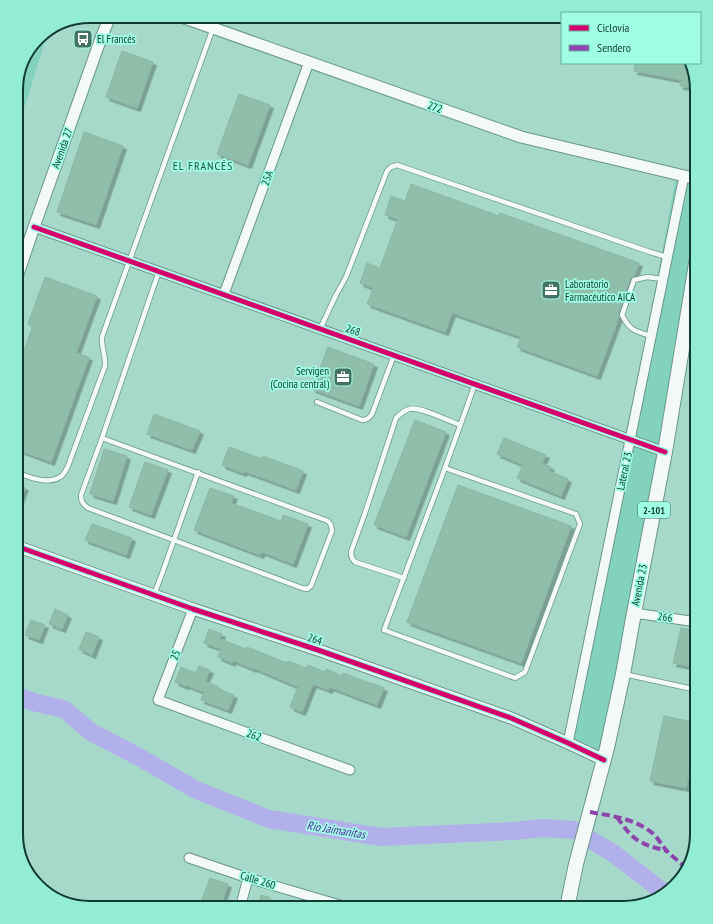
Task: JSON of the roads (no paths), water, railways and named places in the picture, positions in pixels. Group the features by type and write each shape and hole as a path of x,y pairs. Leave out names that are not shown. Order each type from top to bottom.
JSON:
{"main road":[{"name":"Avenida 23","path":"568,901 576,864 604,760 623,674 665,452 690,300"}],"street":[{"name":"Avenida 27","path":"23,259 107,23"},
{"name":"272","path":"199,23 521,137 690,177"},
{"name":"25A","path":"224,294 309,62"},
{"name":"Lateral 23","path":"568,743 684,176"},
{"name":"268","path":"34,226 665,452"},
{"name":"264","path":"23,548 193,609 318,650 496,713 568,743 604,760"},
{"name":"25","path":"158,700 193,609"},
{"name":"266","path":"634,613 690,621"},
{"name":"262","path":"158,700 350,770"},
{"name":"Calle 260","path":"189,858 248,878 326,901"},
{"path":"242,901 248,878"}],"lane":[{"path":"23,475 40,480 53,480 60,477 68,466 105,366 106,360 101,343 102,338 213,28"},
{"path":"320,329 346,277 387,171 391,167 397,165 667,257"},
{"path":"102,438 328,521 331,525 332,531 313,583 309,588 302,588 88,508 82,503 81,495 159,271"},
{"path":"651,336 632,330 626,324 622,315 634,280 647,277 663,279"},
{"path":"317,402 362,420 366,420 372,414 394,355"},
{"path":"445,468 576,514 580,524 525,672 515,678 384,630 476,384"},
{"path":"404,578 355,562 351,555 396,418 402,412 411,409 422,410 460,425"},
{"path":"154,595 198,472"},
{"path":"623,674 690,688"}],"waterway":[{"name":"Río Jaimanitas","path":"23,698 64,709 91,732 139,757 196,790 269,819 381,837 514,831 544,828 574,830 613,853 660,890"}],"place":[{"name":"El Francés","path":"83,39"},
{"name":"Laboratorio Farmacéutico AICA","path":"551,290"},
{"name":"Servigen (Cocina central)","path":"343,377"}],"district":[{"name":"EL FRANCÉS","path":"203,166"}]}
